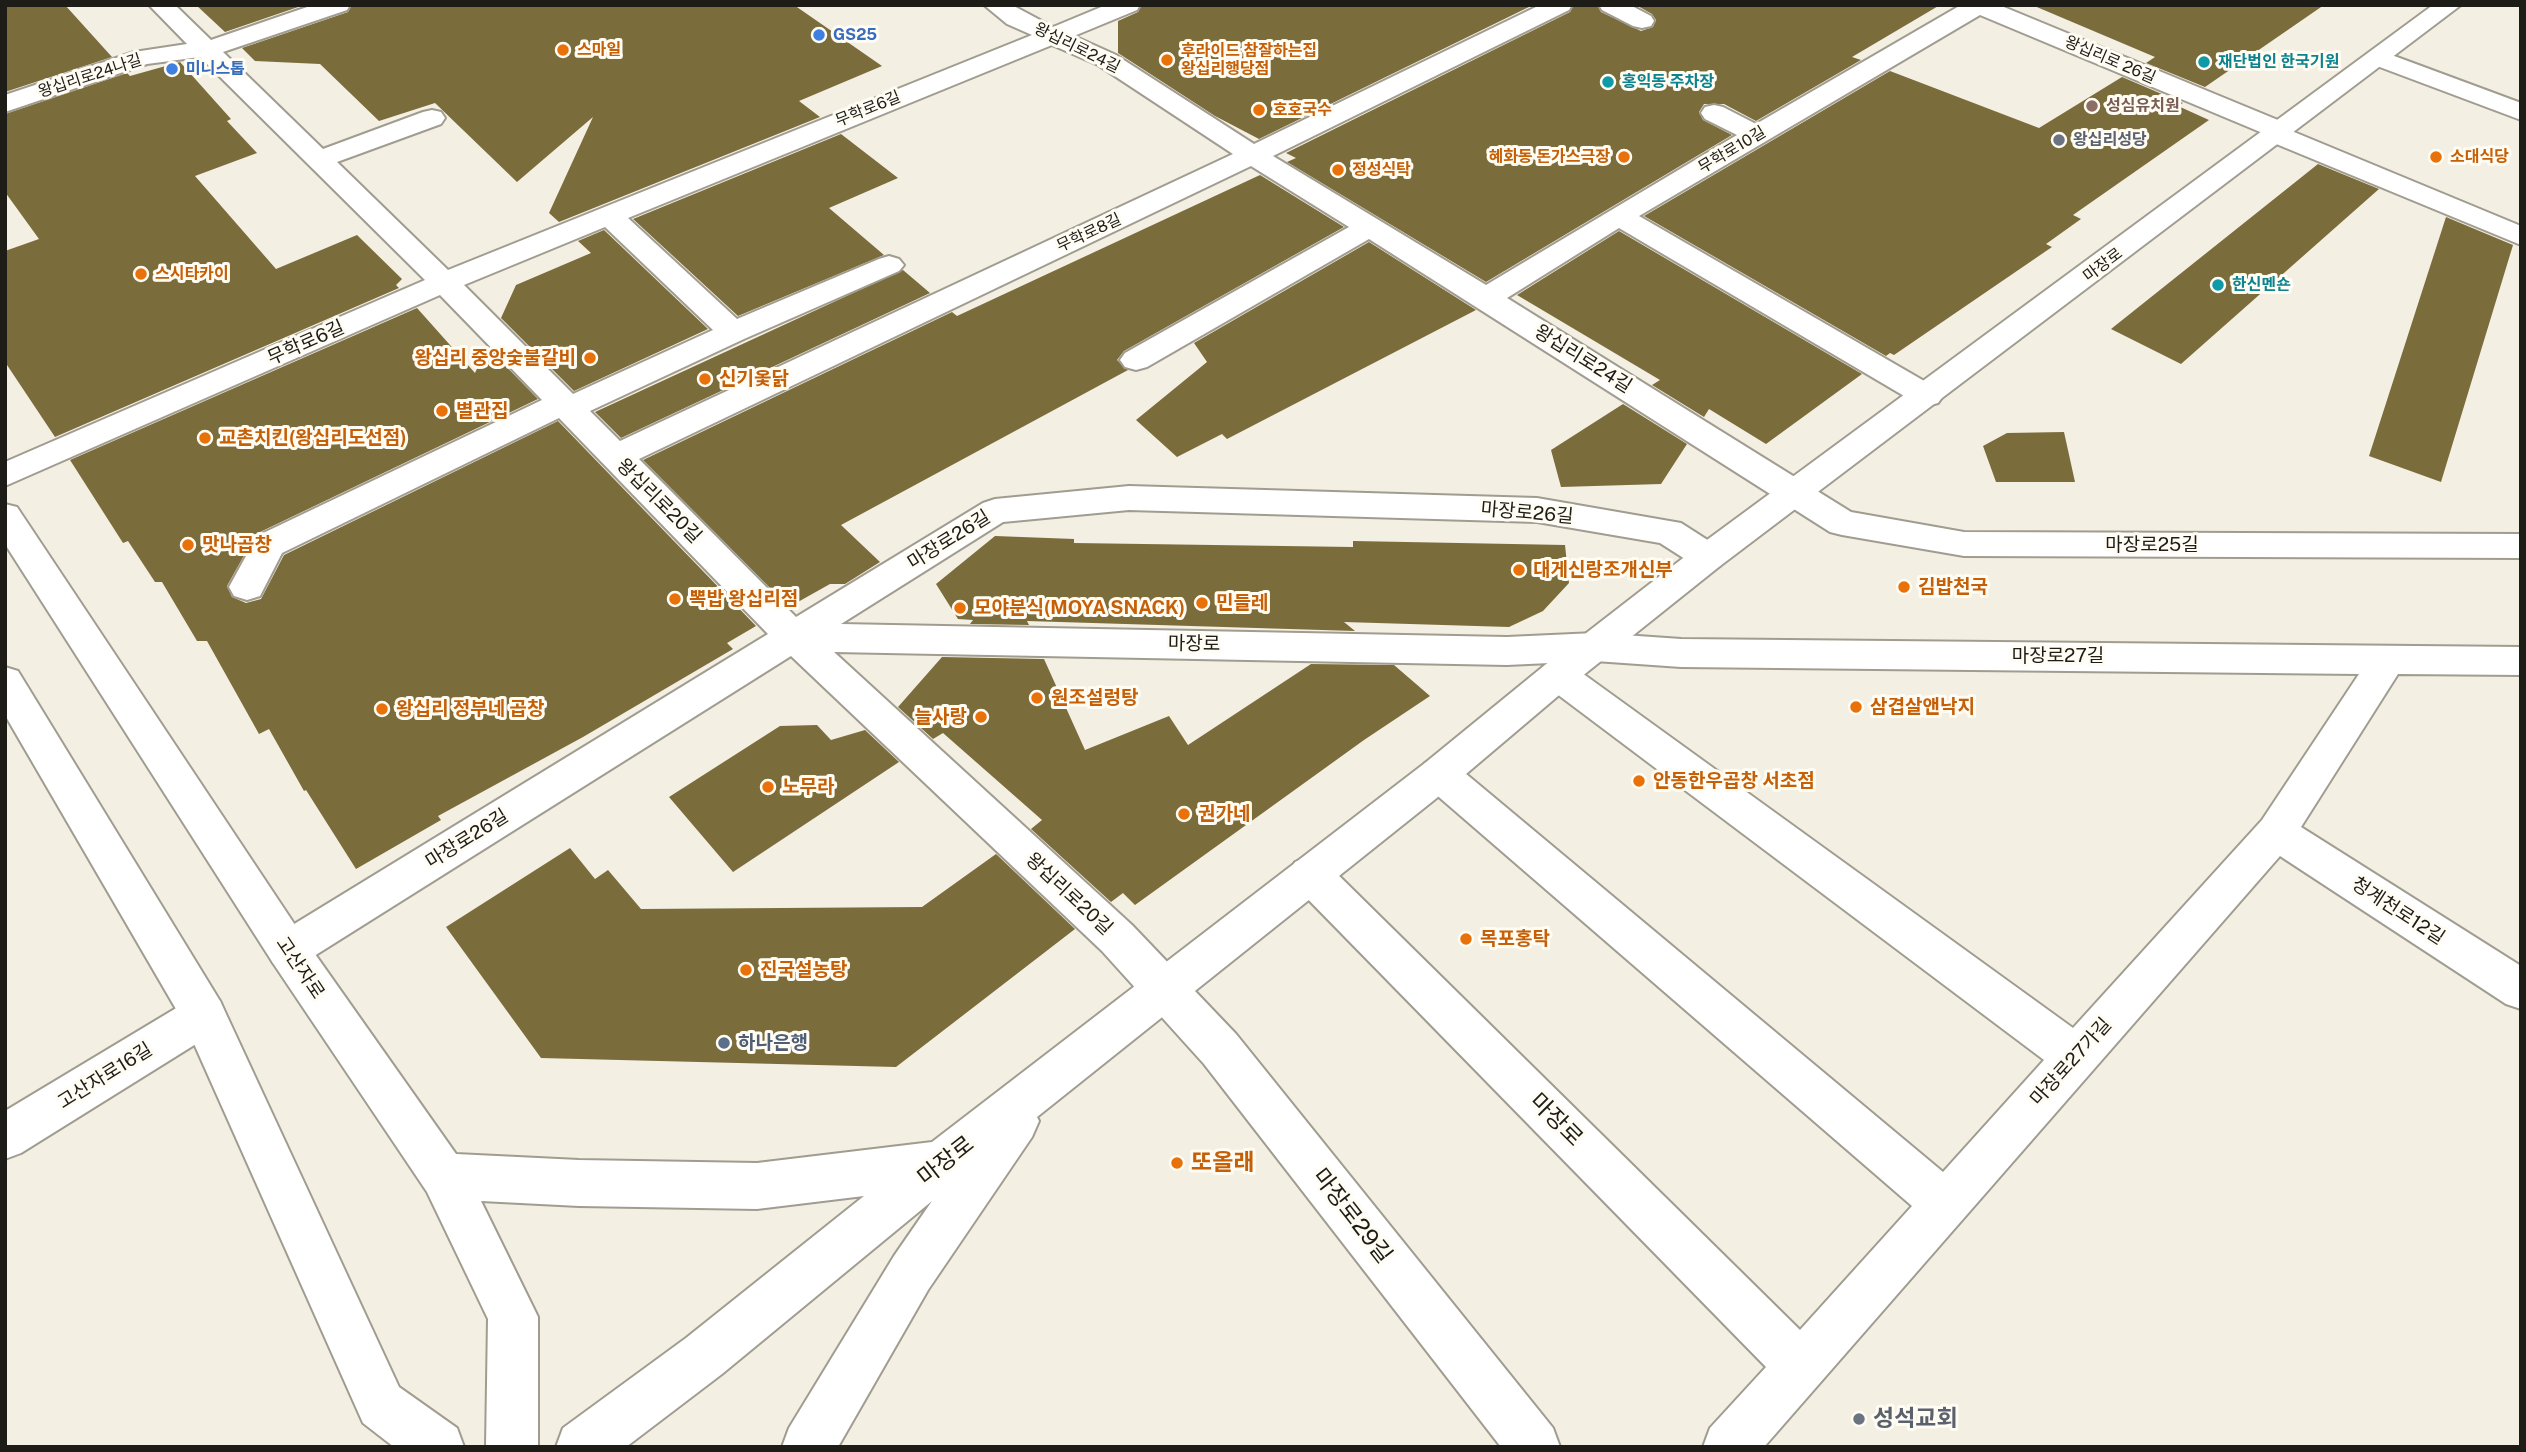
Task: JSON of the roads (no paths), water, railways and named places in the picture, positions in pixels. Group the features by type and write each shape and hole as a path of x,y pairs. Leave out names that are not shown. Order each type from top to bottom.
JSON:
{"street":[{"name":"왕십리로20길","path":"161,5 444,282 794,637 1117,938 1165,990"},
{"name":"왕십리로24나길","path":"5,104 144,57 207,49 338,5"},
{"name":"왕십리로24길","path":"996,5 1016,19 1107,60 1252,155 1794,492"},
{"name":"무학로6길","path":"5,475 444,282 1128,5"},
{"name":"무학로8길","path":"615,457 1252,155 1560,5"},
{"path":"1611,5 1642,21"},
{"name":"왕십리로 26길","path":"1978,5 2279,133"},
{"name":"무학로10길","path":"1486,299 1619,216 1978,5"},
{"name":"마장로","path":"582,1447 704,1356 941,1164 1439,774 1558,675 1708,557 2449,5"},
{"path":"2035,29 2059,12"},
{"path":"2378,58 2521,113"},
{"path":"1714,113 1757,135"},
{"path":"320,159 432,118"},
{"path":"2279,133 2521,236"},
{"path":"609,215 733,332"},
{"path":"1619,216 1927,396"},
{"path":"1136,360 1370,228"},
{"path":"247,587 269,545 566,406 889,265"},
{"name":"마장로25길","path":"1794,492 1842,523 1964,544 2520,541"},
{"name":"마장로26길","path":"288,950 995,511 1129,498 1537,510 1669,532 1708,557"},
{"name":"고산자로","path":"5,516 288,950 444,1176 513,1317 512,1447"},
{"name":"마장로","path":"794,637 1507,651 1595,647"},
{"name":"마장로27길","path":"1595,647 1681,653 2521,661"},
{"name":"마장로27가길","path":"1729,1447 2276,832 2388,659"},
{"path":"1558,675 2075,1056"},
{"path":"5,681 204,1015 381,1405 438,1447"},
{"path":"1439,774 1945,1204"},
{"name":"청계천로12길","path":"2276,832 2521,990"},
{"name":"마장로","path":"1310,874 1800,1366"},
{"name":"마장로29길","path":"1165,990 1220,1049 1534,1447"},
{"name":"고산자로16길","path":"5,1137 204,1015"},
{"path":"808,1447 911,1273 1035,1092"},
{"path":"444,1176 579,1183 757,1186 941,1164"}],"place":[{"name":"GS25","path":"819,35"},
{"name":"스마일","path":"563,50"},
{"name":"후라이드 참잘하는집 왕십리행당점","path":"1167,60"},
{"name":"재단법인 한국기원","path":"2204,62"},
{"name":"미니스톱","path":"172,69"},
{"name":"홍익동 주차장","path":"1608,82"},
{"name":"성심유치원","path":"2092,106"},
{"name":"호호국수","path":"1259,110"},
{"name":"왕십리성당","path":"2059,140"},
{"name":"혜화동 돈가스극장","path":"1624,157"},
{"name":"소대식당","path":"2436,157"},
{"name":"정성식탁","path":"1338,170"},
{"name":"스시타카이","path":"141,274"},
{"name":"한신멘숀","path":"2218,285"},
{"name":"왕십리 중앙숯불갈비","path":"590,358"},
{"name":"신기옻닭","path":"705,379"},
{"name":"별관집","path":"442,411"},
{"name":"교촌치킨(왕십리도선점)","path":"205,438"},
{"name":"맛나곱창","path":"188,545"},
{"name":"대게신랑조개신부","path":"1519,570"},
{"name":"김밥천국","path":"1904,587"},
{"name":"뽁밥 왕십리점","path":"675,599"},
{"name":"민들레","path":"1202,603"},
{"name":"모야분식(MOYA SNACK)","path":"960,608"},
{"name":"원조설렁탕","path":"1037,698"},
{"name":"삼겹살앤낙지","path":"1856,707"},
{"name":"왕십리 정부네 곱창","path":"382,709"},
{"name":"늘사랑","path":"981,717"},
{"name":"안동한우곱창 서초점","path":"1639,781"},
{"name":"노무라","path":"768,787"},
{"name":"권가네","path":"1184,814"},
{"name":"목포홍탁","path":"1466,939"},
{"name":"진국설농탕","path":"746,970"},
{"name":"하나은행","path":"724,1043"},
{"name":"또올래","path":"1177,1163"},
{"name":"성석교회","path":"1859,1419"}]}
